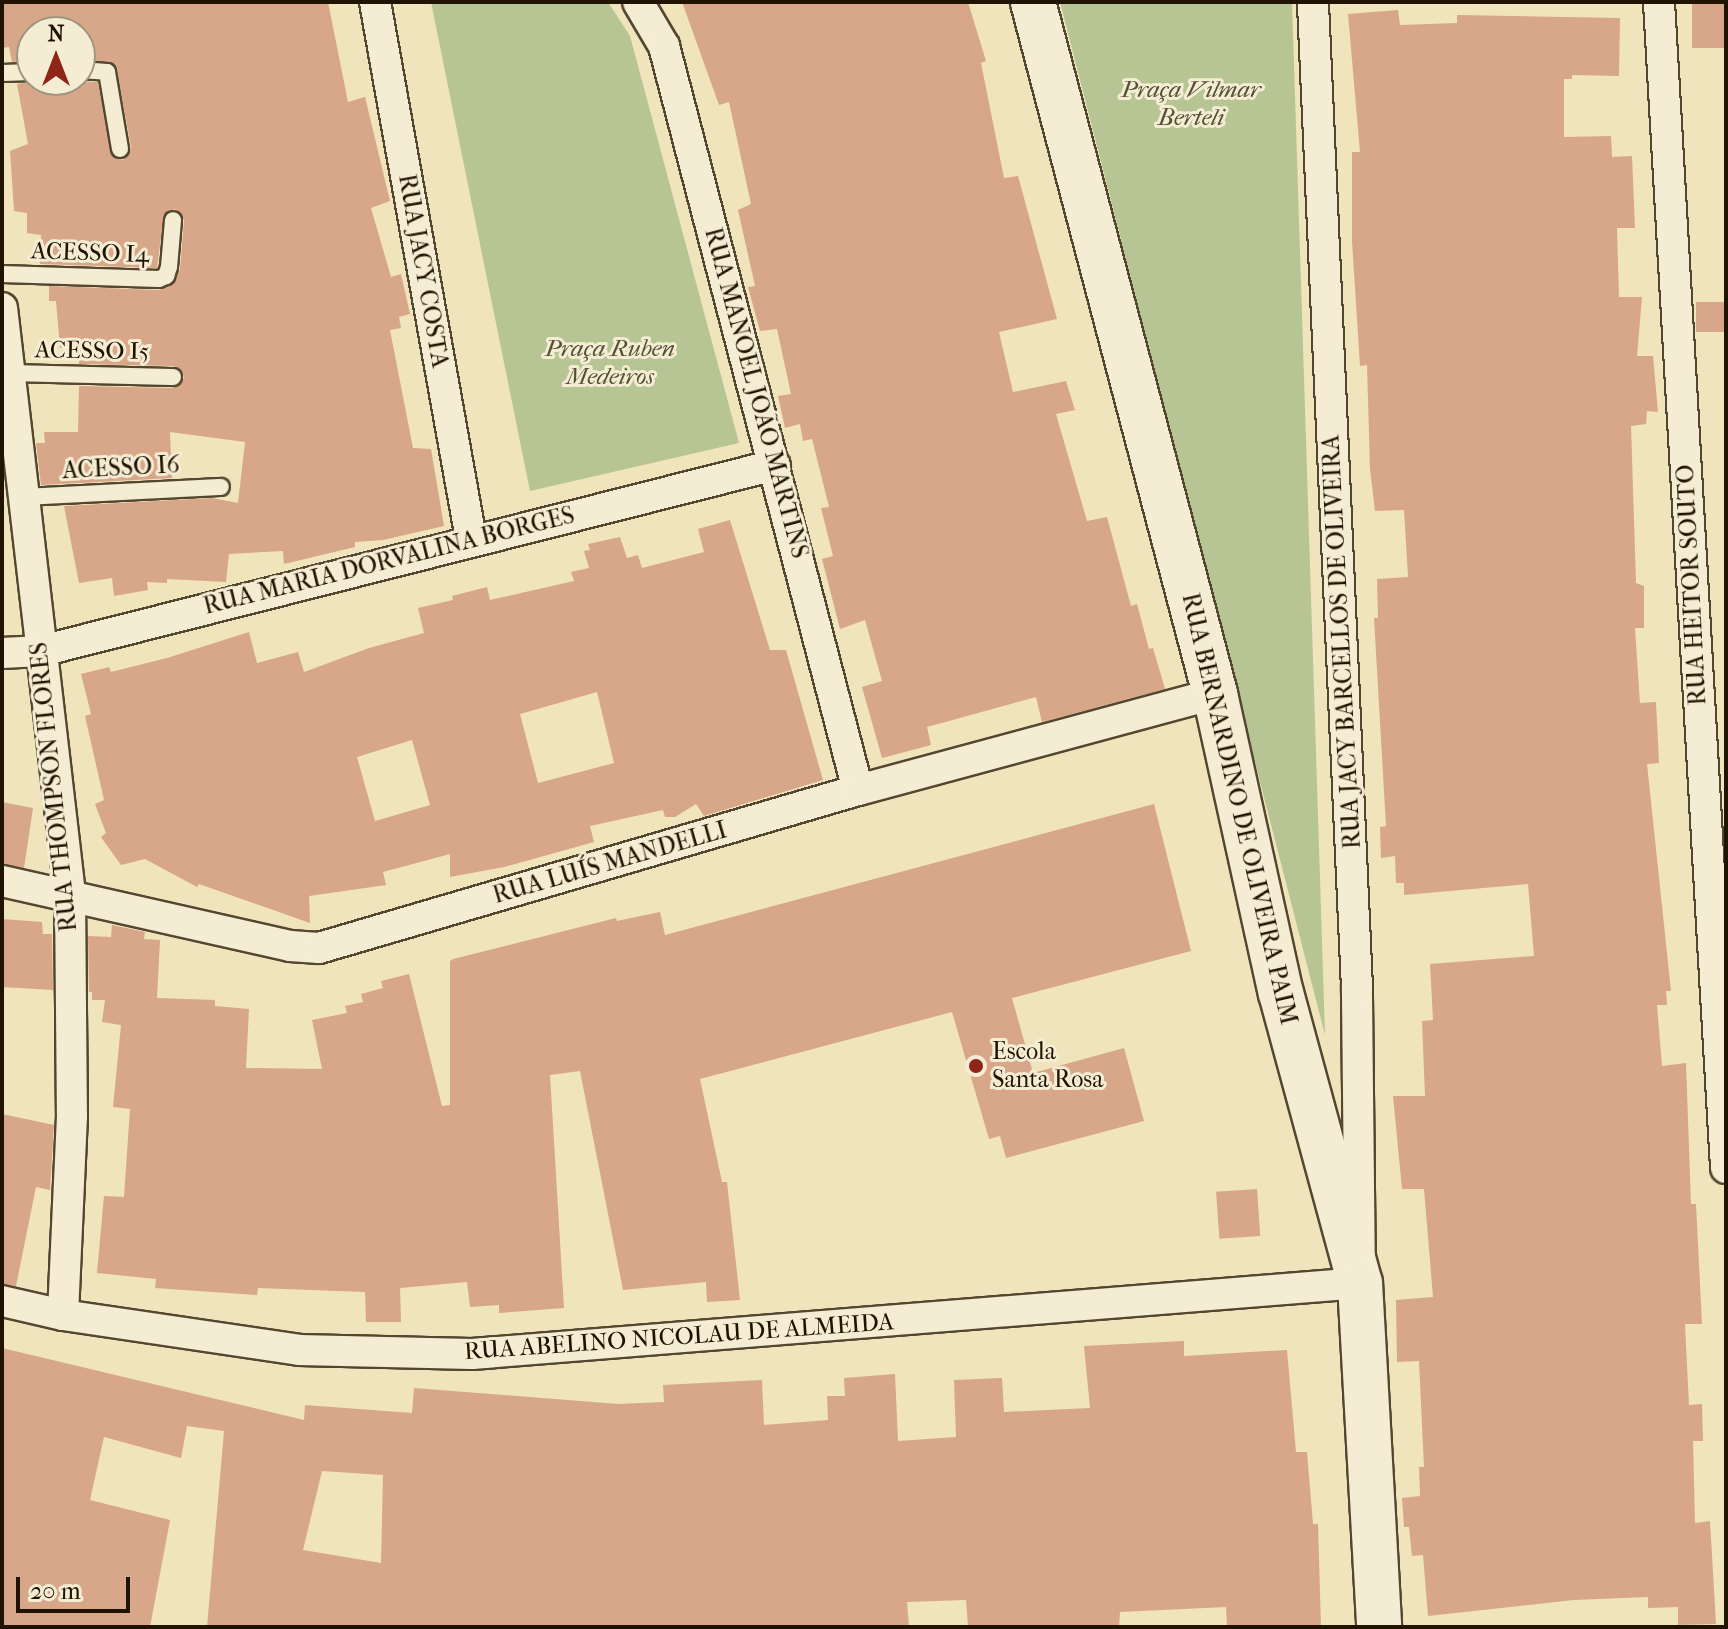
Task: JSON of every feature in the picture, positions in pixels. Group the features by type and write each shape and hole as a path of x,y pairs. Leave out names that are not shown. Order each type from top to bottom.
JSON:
{"street":[{"name":"RUA JACY COSTA","path":"375,2 471,539"},
{"name":"RUA MANOEL JOÃO MARTINS","path":"638,2 664,46 858,790"},
{"name":"RUA BERNARDINO DE OLIVEIRA PAIM","path":"1033,2 1215,694 1281,993 1360,1283 1379,1627"},
{"name":"RUA JACY BARCELLOS DE OLIVEIRA","path":"1313,2 1357,988 1360,1283"},
{"name":"RUA HEITOR SOUTO","path":"1659,2 1726,1168"},
{"name":"RUA THOMPSON FLORES","path":"2,308 70,894 72,1116 63,1315"},
{"name":"RUA MARIA DORVALINA BORGES","path":"2,653 41,651 471,539 775,465"},
{"name":"RUA LUÍS MANDELLI","path":"2,881 290,946 319,948 858,790 1215,694"},
{"name":"RUA ABELINO NICOLAU DE ALMEIDA","path":"2,1301 63,1315 299,1350 472,1354 1360,1283"}],"lane":[{"path":"96,71 107,72 120,149"},
{"name":"ACESSO I4","path":"2,274 159,279 166,276 169,267 173,220"},
{"name":"ACESSO I5","path":"9,373 173,377"},
{"name":"ACESSO I6","path":"22,497 221,487"}],"green space":[{"name":"Praça Ruben Medeiros","path":"431,2 608,2 630,36 739,443 530,491"},
{"name":"Praça Vilmar Berteli","path":"1060,2 1292,2 1325,1035"}],"building":[{"path":"2,2 328,2 348,102 365,97 390,201 371,208 391,277 401,274 410,314 399,317 401,328 390,330 413,448 431,449 444,526 383,540 355,542 355,547 284,564 283,551 229,554 226,582 167,579 167,583 147,582 148,590 114,596 112,578 79,583 64,506 212,498 238,503 245,442 170,432 172,478 41,485 36,443 45,443 44,432 78,432 79,386 173,388 184,378 182,371 173,366 79,364 79,347 60,348 56,301 49,301 49,286 159,290 170,286 180,270 184,220 175,209 164,214 157,268 40,264 41,235 27,233 27,213 14,211 10,151 28,144 19,96 96,96 98,82 111,155 123,160 131,147 116,65 96,62 96,16 16,16 16,62 12,62 9,47 2,48"},
{"path":"682,2 968,2 986,61 981,63 1004,178 1018,176 1057,319 999,332 1013,392 1066,381 1075,410 1056,414 1087,521 1107,517 1131,606 1137,604 1149,649 1153,648 1165,689 1042,722 1036,697 927,727 931,745 882,758 862,687 882,681 865,620 840,629 822,559 833,556 821,508 829,507 812,439 803,441 800,424 785,428 778,396 791,394 777,329 760,331 748,287 755,286 738,210 751,204 729,102 719,105"},
{"path":"1692,2 1726,2 1726,48 1692,48"},
{"path":"1398,10 1400,25 1457,23 1457,15 1620,18 1619,76 1572,75 1572,79 1564,79 1564,137 1611,136 1612,157 1632,156 1635,228 1617,228 1619,297 1642,297 1637,356 1653,356 1658,412 1647,411 1646,424 1631,426 1636,583 1644,586 1644,628 1635,628 1640,703 1656,702 1659,763 1647,764 1671,991 1666,991 1667,1005 1657,1005 1662,1066 1686,1063 1691,1204 1696,1204 1702,1324 1685,1324 1689,1405 1702,1404 1703,1441 1693,1441 1695,1523 1710,1521 1716,1624 1678,1625 1678,1607 1648,1608 1648,1597 1574,1600 1428,1616 1423,1555 1412,1556 1409,1527 1404,1527 1402,1498 1420,1496 1419,1467 1424,1467 1419,1361 1397,1362 1396,1300 1433,1297 1424,1189 1402,1189 1393,1096 1425,1096 1422,1021 1433,1020 1430,964 1534,956 1528,884 1404,895 1404,883 1396,883 1395,856 1381,858 1380,827 1386,826 1374,618 1378,618 1377,579 1408,577 1404,510 1375,511 1370,469 1367,365 1360,366 1352,241 1352,152 1360,152 1348,14"},
{"path":"1696,302 1726,302 1726,332 1696,332"},
{"path":"730,520 770,650 786,650 823,780 704,816 696,804 675,817 665,817 663,810 590,826 594,842 504,867 450,877 450,854 383,872 386,885 309,896 310,923 199,884 197,887 145,859 121,865 101,837 106,833 95,804 104,800 85,716 91,714 81,674 109,667 111,672 167,658 249,632 257,663 298,652 304,672 369,648 424,633 418,608 453,600 452,596 487,587 490,600 574,581 571,572 589,568 584,551 590,550 588,544 620,537 627,558 638,555 642,568 704,552 698,529","holes":["597,692 614,763 538,783 520,714","412,740 430,805 375,821 357,757"]},
{"path":"2,802 33,808 24,868 2,864"},
{"path":"1154,804 1191,951 1012,998 1033,1073 1124,1048 1144,1121 1006,1158 1000,1136 989,1139 952,1012 700,1079 722,1182 727,1182 740,1300 707,1302 706,1282 623,1290 580,1071 550,1075 564,1308 499,1313 499,1305 470,1307 467,1282 400,1288 401,1322 366,1322 365,1292 258,1288 257,1295 155,1288 156,1279 97,1273 104,1196 124,1197 130,1109 113,1107 121,1025 102,1022 105,1000 92,1000 92,992 89,992 88,936 111,937 112,925 145,932 144,939 160,940 157,998 215,1000 215,1006 249,1009 246,1068 322,1069 312,1020 347,1013 345,1006 363,1002 361,994 383,988 381,981 409,974 442,1106 450,1105 450,961 453,959 616,918 617,921 660,912 665,935"},
{"path":"2,919 42,922 43,934 52,934 53,990 2,987"},
{"path":"2,1114 54,1125 50,1190 36,1187 16,1286 2,1284"},
{"path":"1257,1189 1260,1236 1219,1239 1216,1192"},
{"path":"1184,1341 1184,1356 1287,1350 1296,1452 1307,1452 1313,1524 1318,1524 1321,1627 1227,1627 1226,1607 1120,1612 1119,1627 968,1627 966,1600 907,1602 909,1627 207,1627 224,1431 187,1426 181,1458 104,1437 90,1500 170,1520 150,1627 2,1627 2,1348 304,1420 305,1405 412,1413 414,1388 618,1404 664,1402 663,1385 762,1380 764,1425 828,1420 827,1396 845,1396 844,1378 895,1374 898,1441 956,1437 954,1380 1002,1378 1004,1412 1090,1408 1084,1346","holes":["322,1471 383,1475 381,1563 303,1550"]}],"place":[{"name":"Escola Santa Rosa","path":"976,1066"}]}
